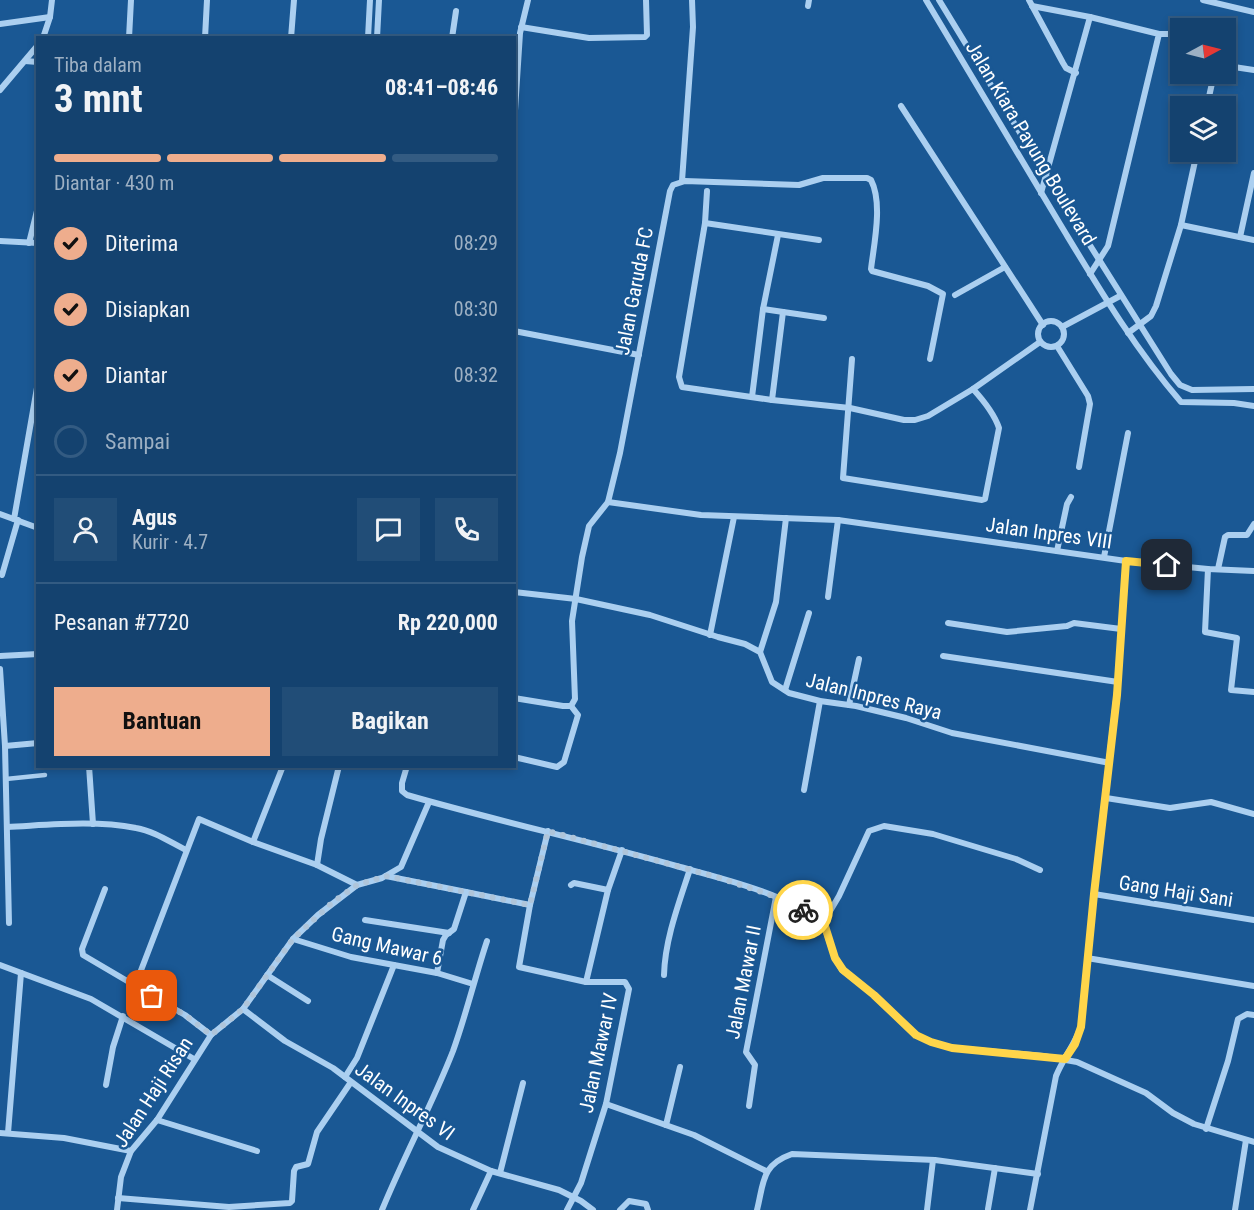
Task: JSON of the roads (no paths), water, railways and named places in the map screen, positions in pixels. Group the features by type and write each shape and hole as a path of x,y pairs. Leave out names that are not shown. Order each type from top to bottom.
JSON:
{"street":[{"path":"44,36 50,17 52,0"},
{"path":"129,36 131,0"},
{"path":"205,36 207,0"},
{"path":"291,36 294,0"},
{"path":"368,36 370,0"},
{"path":"377,36 379,0"},
{"path":"516,98 521,27 528,0"},
{"path":"521,27 589,38 645,38 647,35 646,0"},
{"path":"692,0 693,27 682,182 799,185 823,178 867,178 873,184 877,225 872,271 928,286 943,294 930,359"},
{"name":"Jalan Kiara Payung Boulevard","path":"926,0 1108,303 1163,381 1181,402 1234,403 1254,406"},
{"name":"Jalan Kiara Payung Boulevard","path":"939,0 1120,296 1171,374 1180,385 1192,390 1254,389"},
{"path":"1203,0 1254,12"},
{"path":"1030,3 1066,68 1076,73"},
{"path":"1030,3 1159,34 1170,34"},
{"path":"452,36 456,11"},
{"path":"1041,193 1090,16"},
{"path":"0,24 50,17"},
{"path":"1090,274 1108,246 1159,34"},
{"path":"0,90 36,48"},
{"path":"25,62 36,62"},
{"path":"1236,67 1254,70"},
{"path":"901,106 1042,325"},
{"path":"1128,333 1151,316 1156,306 1180,225 1195,162"},
{"path":"1240,237 1254,173"},
{"name":"Jalan Garuda FC","path":"516,757 557,766 564,762 578,715 572,706 575,699 573,621 582,557 589,526 608,502 620,453 670,191 673,185 682,182"},
{"path":"707,191 705,223 680,383 682,387 850,408 904,420 915,420 928,416 973,389 1040,342"},
{"path":"29,243 36,215"},
{"path":"705,223 819,240"},
{"path":"1180,225 1254,240"},
{"path":"752,397 763,309 778,235"},
{"path":"0,241 36,243"},
{"path":"955,295 1005,267"},
{"path":"1062,327 1120,296"},
{"path":"763,309 824,318"},
{"path":"772,400 783,312"},
{"path":"1056,322 1062,327 1064,334 1057,346 1045,346 1040,342 1038,336 1042,325 1056,322"},
{"path":"516,331 639,355"},
{"path":"1057,346 1088,396 1090,404 1080,467"},
{"path":"852,359 843,478 985,499 988,494 999,429 991,411 973,389"},
{"path":"2,575 16,520 36,395"},
{"path":"1104,557 1128,433"},
{"path":"1057,551 1067,504 1071,497"},
{"name":"Jalan Inpres VIII","path":"608,502 701,515 838,520 1126,561 1118,682 1081,1027 1075,1044 1065,1059"},
{"path":"0,514 36,527"},
{"path":"710,635 734,517"},
{"path":"516,592 576,599 650,615 745,644 760,652 776,602 786,518"},
{"path":"828,597 838,520"},
{"path":"1218,569 1225,537 1248,535 1254,524"},
{"path":"1126,561 1254,571"},
{"path":"1208,569 1205,632 1237,638 1231,690 1254,692"},
{"path":"785,690 809,613"},
{"path":"948,623 1007,632 1067,626 1074,623 1121,629"},
{"name":"Jalan Inpres Raya","path":"760,652 772,682 785,690 820,701 906,718 952,733 1110,764"},
{"path":"0,656 36,654"},
{"path":"943,656 1118,682"},
{"path":"849,705 859,659"},
{"path":"0,669 5,746 3,779 9,923"},
{"path":"516,698 572,706"},
{"path":"804,790 820,701"},
{"path":"5,746 36,743"},
{"path":"89,768 93,824"},
{"path":"253,842 282,768"},
{"path":"317,865 339,768"},
{"path":"406,768 402,791 407,795 622,850 776,897 824,923 835,958 843,970 874,995 916,1035 931,1042 952,1048 1065,1059 1116,1078 1146,1093 1173,1113 1206,1129 1254,1142"},
{"path":"1106,798 1170,808 1211,802 1254,814"},
{"name":"Jalan Haji Risan","path":"117,1210 122,1177 131,1151 157,1120 211,1035 243,1009 293,939 333,902 357,885 386,876 401,867 429,802"},
{"path":"135,986 199,819 253,842 317,865 357,885"},
{"path":"6,827 93,824 137,828 156,834 186,850"},
{"path":"824,923 869,831 884,825 933,834 1016,859 1040,870"},
{"path":"548,831 530,905 519,967 586,982"},
{"name":"Jalan Mawar IV","path":"567,1210 581,1183 606,1104 629,989 625,982 586,982 608,890 622,850"},
{"path":"664,975 664,963 677,910 690,869"},
{"path":"386,876 530,905"},
{"path":"571,885 574,883 608,890"},
{"path":"105,889 82,949 83,955 185,1015 211,1035"},
{"path":"437,973 443,940 454,929 466,892"},
{"name":"Gang Haji Sani","path":"1094,894 1254,920"},
{"name":"Jalan Mawar II","path":"749,1106 755,1065 746,1052 776,897"},
{"path":"365,920 449,933"},
{"name":"Gang Mawar 6","path":"293,939 351,957 437,973 473,984"},
{"path":"382,1210 396,1174 417,1133 454,1048 487,941"},
{"path":"1088,958 1254,986"},
{"path":"0,965 91,999 194,1059"},
{"path":"345,1077 357,1058 394,965"},
{"path":"8,1133 21,973"},
{"path":"267,975 308,1001"},
{"name":"Jalan Inpres VI","path":"243,1009 285,1041 333,1068 393,1112 417,1133 451,1155 491,1171 536,1183 573,1197 593,1210"},
{"path":"1206,1129 1228,1061 1238,1018 1246,1014 1254,1015"},
{"path":"106,1085 113,1047 123,1017"},
{"path":"1030,1210 1056,1076 1065,1059"},
{"path":"666,1125 680,1067"},
{"path":"118,1198 229,1207 286,1207 292,1201 296,1167 308,1164 317,1132 351,1082"},
{"path":"501,1173 523,1083"},
{"path":"606,1104 711,1142 766,1171"},
{"path":"157,1120 257,1150"},
{"path":"0,1132 64,1138 131,1151"},
{"path":"1235,1210 1246,1140"},
{"path":"757,1210 766,1171 779,1158 792,1154 933,1160 1038,1174"},
{"path":"927,1210 933,1160"},
{"path":"988,1209 994,1168"},
{"path":"473,1210 491,1171"},
{"path":"620,1210 629,1201 646,1204 648,1210"}],"lane":[{"path":"3,779 45,775"}]}
